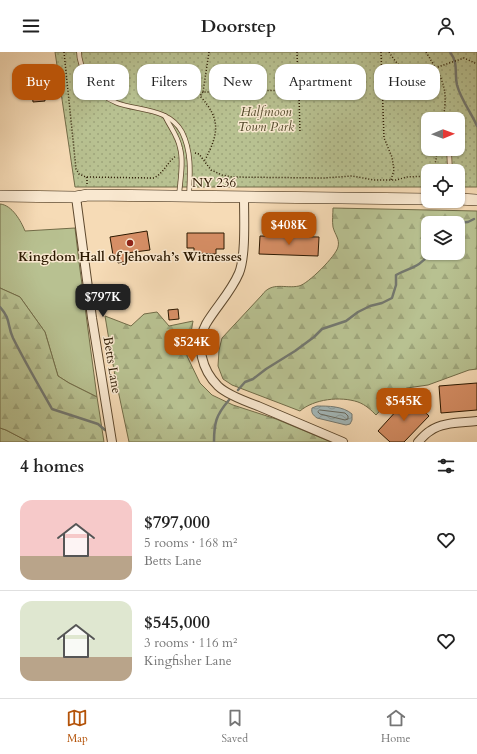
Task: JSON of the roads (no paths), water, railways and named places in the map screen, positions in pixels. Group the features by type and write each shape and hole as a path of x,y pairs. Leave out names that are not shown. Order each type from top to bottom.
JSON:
{"main road":[{"name":"NY 236","path":"0,196 421,199"},
{"path":"465,199 477,200"}],"street":[{"name":"Betts Lane","path":"76,197 92,318 112,442"},
{"path":"244,197 242,259 239,272 232,288 206,325 201,338 202,360 208,374 218,387 238,398 342,442"},
{"path":"418,442 429,431 436,427 477,421"}],"lane":[{"path":"79,52 83,71 90,82 103,95 118,103 149,110 169,118 182,132 190,161 184,197"},
{"path":"164,116 176,136 180,147 184,197"}],"water":[{"path":"317,406 344,409 352,414 352,420 350,424 346,425 317,418 313,414 312,408"}],"waterway":[{"path":"450,52 453,56 455,64 457,85 477,126"},
{"path":"465,222 474,219"},
{"path":"238,390 245,382 253,379 295,351 322,329 346,321 358,312 392,298 396,285 396,275 414,267 424,260"},
{"path":"0,307 6,315 13,338 52,409 98,424 105,430"},
{"path":"214,442 217,420 221,410 229,400"}],"place":[{"name":"Kingdom Hall of Jehovah’s Witnesses","path":"130,243"}],"park label":[{"name":"Halfmoon Town Park","path":"266,120"}]}
